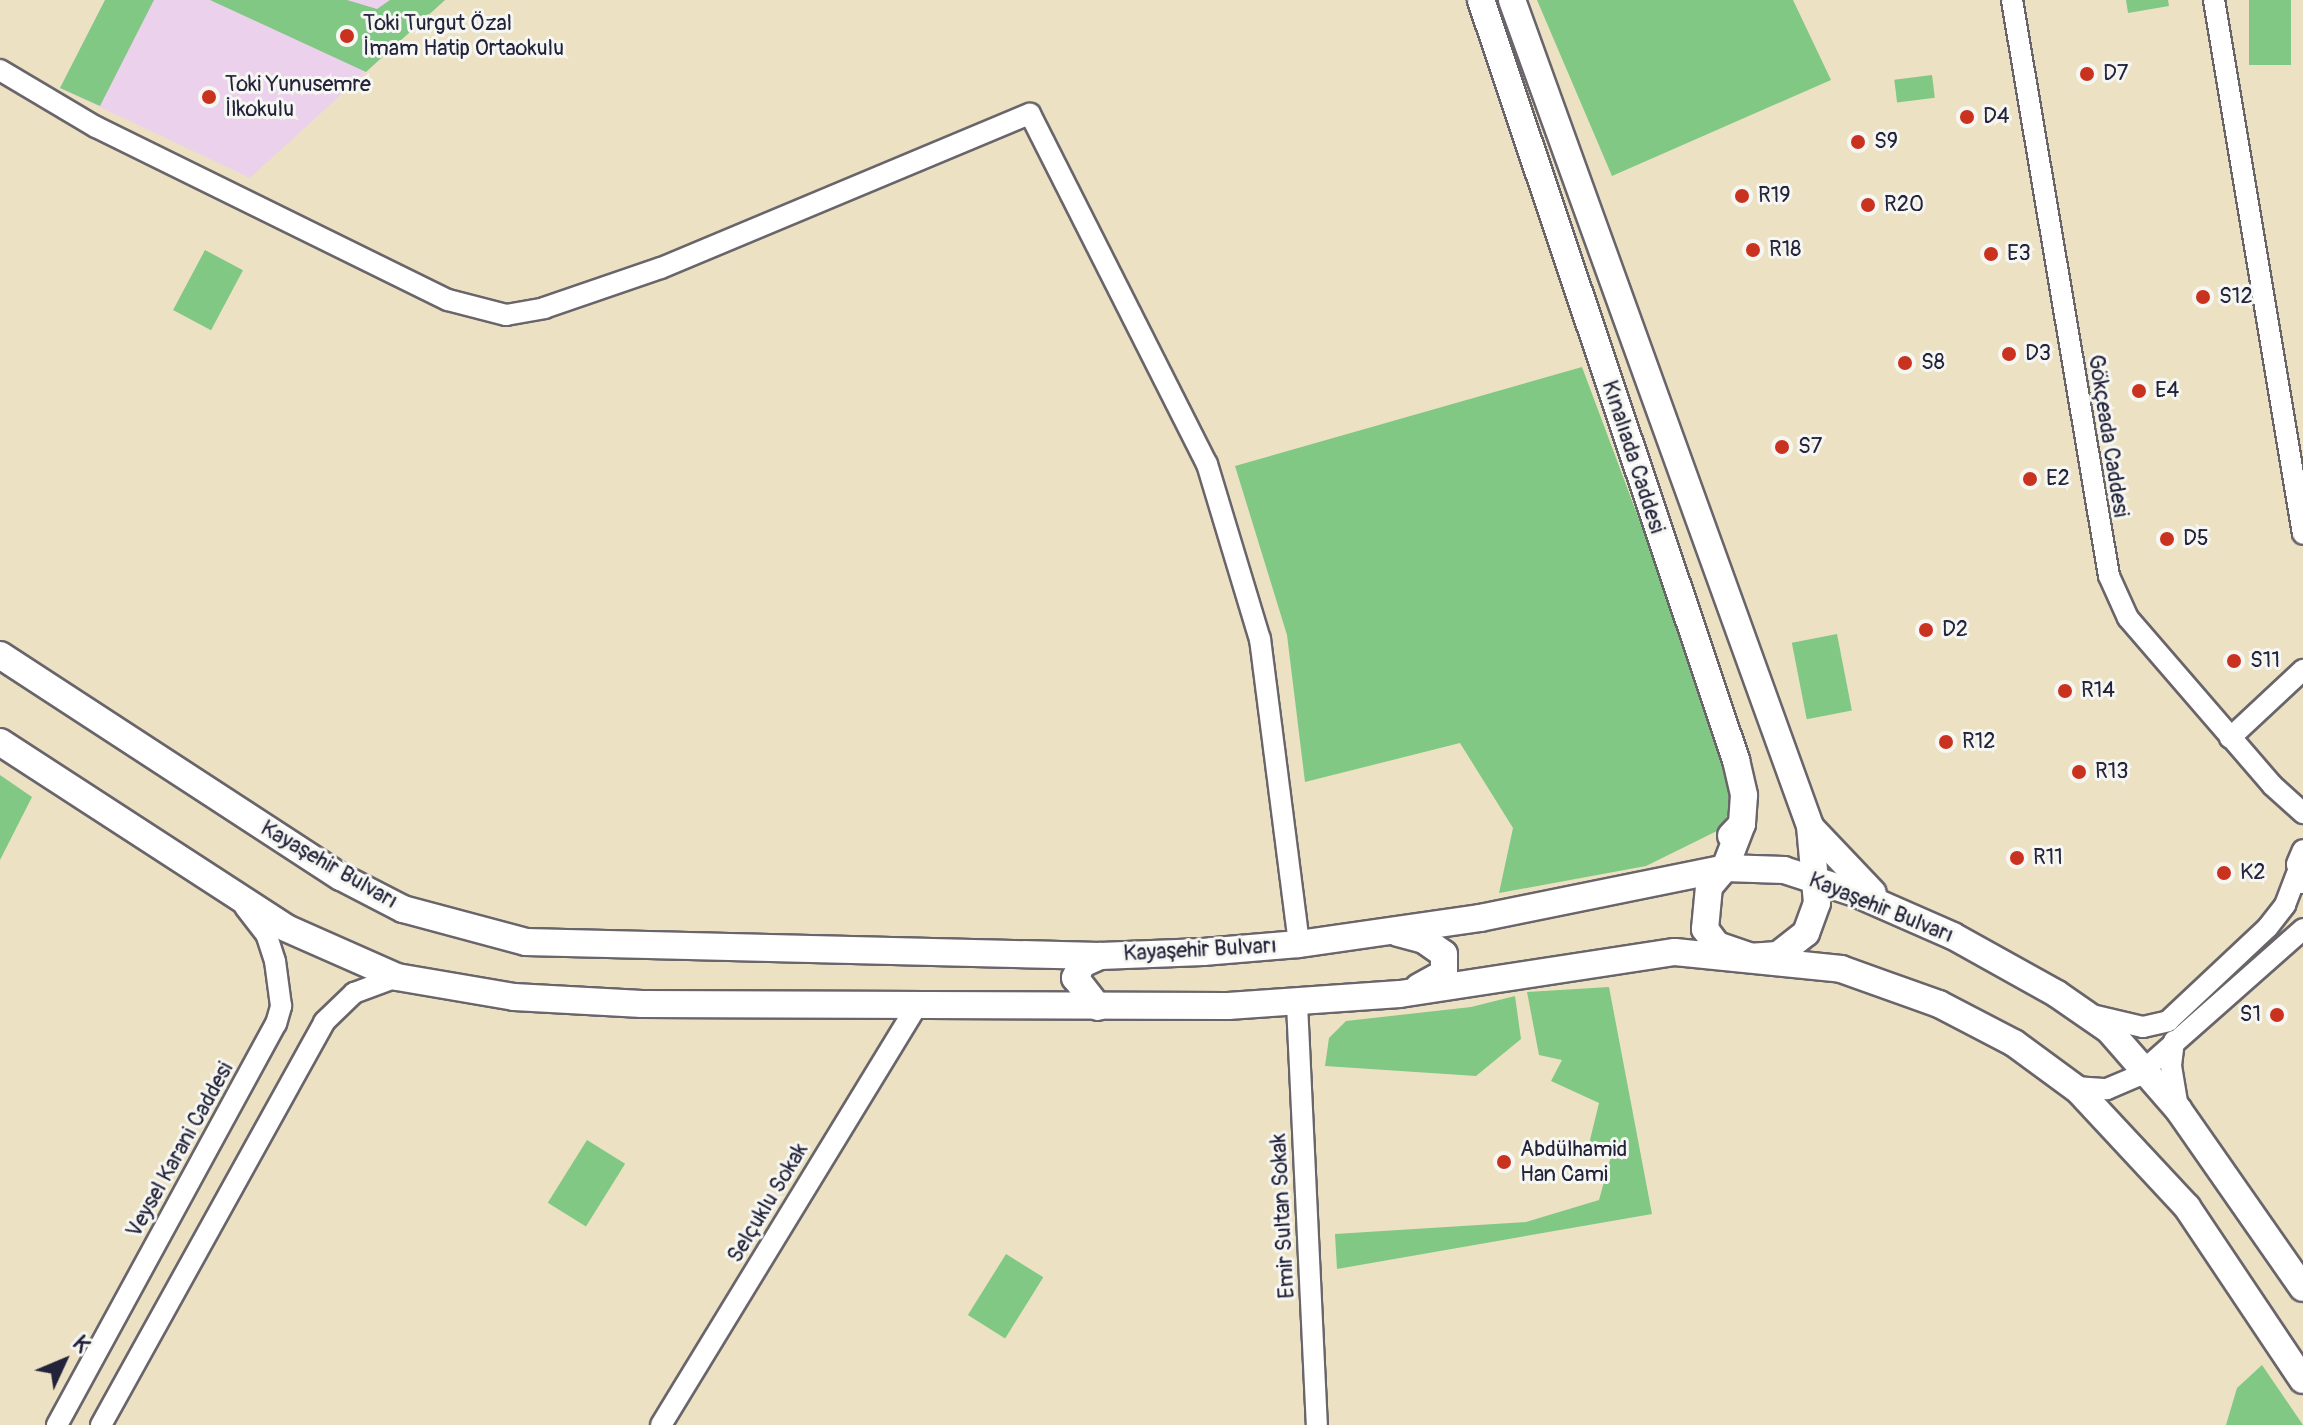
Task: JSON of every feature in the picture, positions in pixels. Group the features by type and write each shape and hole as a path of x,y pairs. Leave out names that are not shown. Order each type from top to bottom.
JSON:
{"main road":[{"name":"Kınalıada Caddesi","path":"1481,0 1736,760 1744,795 1742,824"},
{"name":"Kınalıada Caddesi","path":"1512,0 1810,826 1817,879"},
{"name":"Kayaşehir Bulvarı","path":"1,656 341,877 403,909 468,930 526,942 594,948 1100,956 1299,944 1480,918 1725,868 1757,865 1817,879 1953,936 2086,1012 2146,1068 2243,1198 2303,1288"},
{"path":"0,742 286,928 397,977 514,997 642,1004 1098,1007 1297,1004 1400,994 1603,959 1675,952 1832,967 1900,986 2014,1043 2075,1087 2187,1207 2303,1380"},
{"path":"1742,824 1725,868 1709,887 1702,911 1705,929 1717,945 1752,957 1778,955 1797,945 1817,903 1817,879"},
{"path":"1666,878 1703,865 1742,824"},
{"path":"1810,826 1858,882 1899,913"},
{"path":"1391,931 1436,946 1447,962 1436,980 1400,994"},
{"path":"1098,1007 1075,978 1082,964 1100,956"}],"street":[{"name":"Gökçeada Caddesi","path":"2012,0 2109,576 2128,618 2230,738 2303,813"},
{"path":"2214,0 2303,534"},
{"path":"0,70 96,127 448,300 506,315 544,308 661,268 1030,114 1207,464 1260,639 1299,944"},
{"path":"2230,738 2303,670"},
{"path":"2086,1012 2143,1027 2168,1021 2268,927 2300,880 2303,850"},
{"name":"Veysel Karani Caddesi","path":"57,1425 276,1024 281,1006 275,961 266,934 235,895"},
{"path":"2075,1087 2107,1089 2146,1068 2303,929"},
{"path":"101,1425 324,1022 354,993 397,977"},
{"name":"Emir Sultan Sokak","path":"1297,1004 1317,1425"},
{"name":"Selçuklu Sokak","path":"661,1425 917,1006"},
{"path":"2174,1041 2171,1066 2178,1109"}],"shaded area":[{"name":"Toki Yunusemre İlkokulu","path":"105,0 445,0 250,178 60,88"}],"green space":[{"path":"105,0 154,0 100,106 60,88"},
{"name":"Toki Turgut Özal İmam Hatip Ortaokulu","path":"210,0 347,0 377,9 390,0 445,0 366,72"},
{"path":"1537,0 1793,0 1831,80 1612,176"},
{"path":"2126,0 2168,0 2169,6 2128,13"},
{"path":"2249,0 2291,0 2291,65 2249,65"},
{"path":"1932,75 1935,98 1897,102 1894,80"},
{"path":"205,250 243,270 211,330 173,310"},
{"path":"1582,367 1705,696 1733,802 1721,829 1646,866 1499,893 1513,828 1460,743 1305,782 1287,635 1235,466"},
{"path":"1837,634 1852,711 1807,719 1792,643"},
{"path":"0,775 32,797 0,860"},
{"path":"1609,987 1652,1214 1337,1269 1335,1234 1526,1222 1599,1200 1612,1153 1589,1144 1599,1103 1551,1081 1562,1060 1539,1055 1527,992"},
{"path":"1515,996 1521,1039 1476,1076 1325,1066 1329,1038 1346,1021 1471,1007"},
{"path":"587,1140 625,1164 586,1227 548,1203"},
{"path":"1006,1254 1043,1277 1005,1338 968,1315"},
{"path":"2262,1365 2303,1425 2226,1425 2237,1388"}],"place":[{"name":"Toki Turgut Özal İmam Hatip Ortaokulu","path":"347,36"},
{"name":"D7","path":"2087,74"},
{"name":"Toki Yunusemre İlkokulu","path":"209,97"},
{"name":"D4","path":"1967,117"},
{"name":"S9","path":"1858,142"},
{"name":"R19","path":"1742,196"},
{"name":"R20","path":"1868,205"},
{"name":"R18","path":"1753,250"},
{"name":"E3","path":"1991,254"},
{"name":"S12","path":"2203,297"},
{"name":"D3","path":"2009,354"},
{"name":"S8","path":"1905,363"},
{"name":"E4","path":"2139,391"},
{"name":"S7","path":"1782,447"},
{"name":"E2","path":"2030,479"},
{"name":"D5","path":"2167,539"},
{"name":"D2","path":"1926,630"},
{"name":"S11","path":"2234,661"},
{"name":"R14","path":"2065,691"},
{"name":"R12","path":"1946,742"},
{"name":"R13","path":"2079,772"},
{"name":"R11","path":"2017,858"},
{"name":"K2","path":"2224,873"},
{"name":"S1","path":"2277,1015"},
{"name":"Abdülhamid Han Cami","path":"1504,1162"}]}
